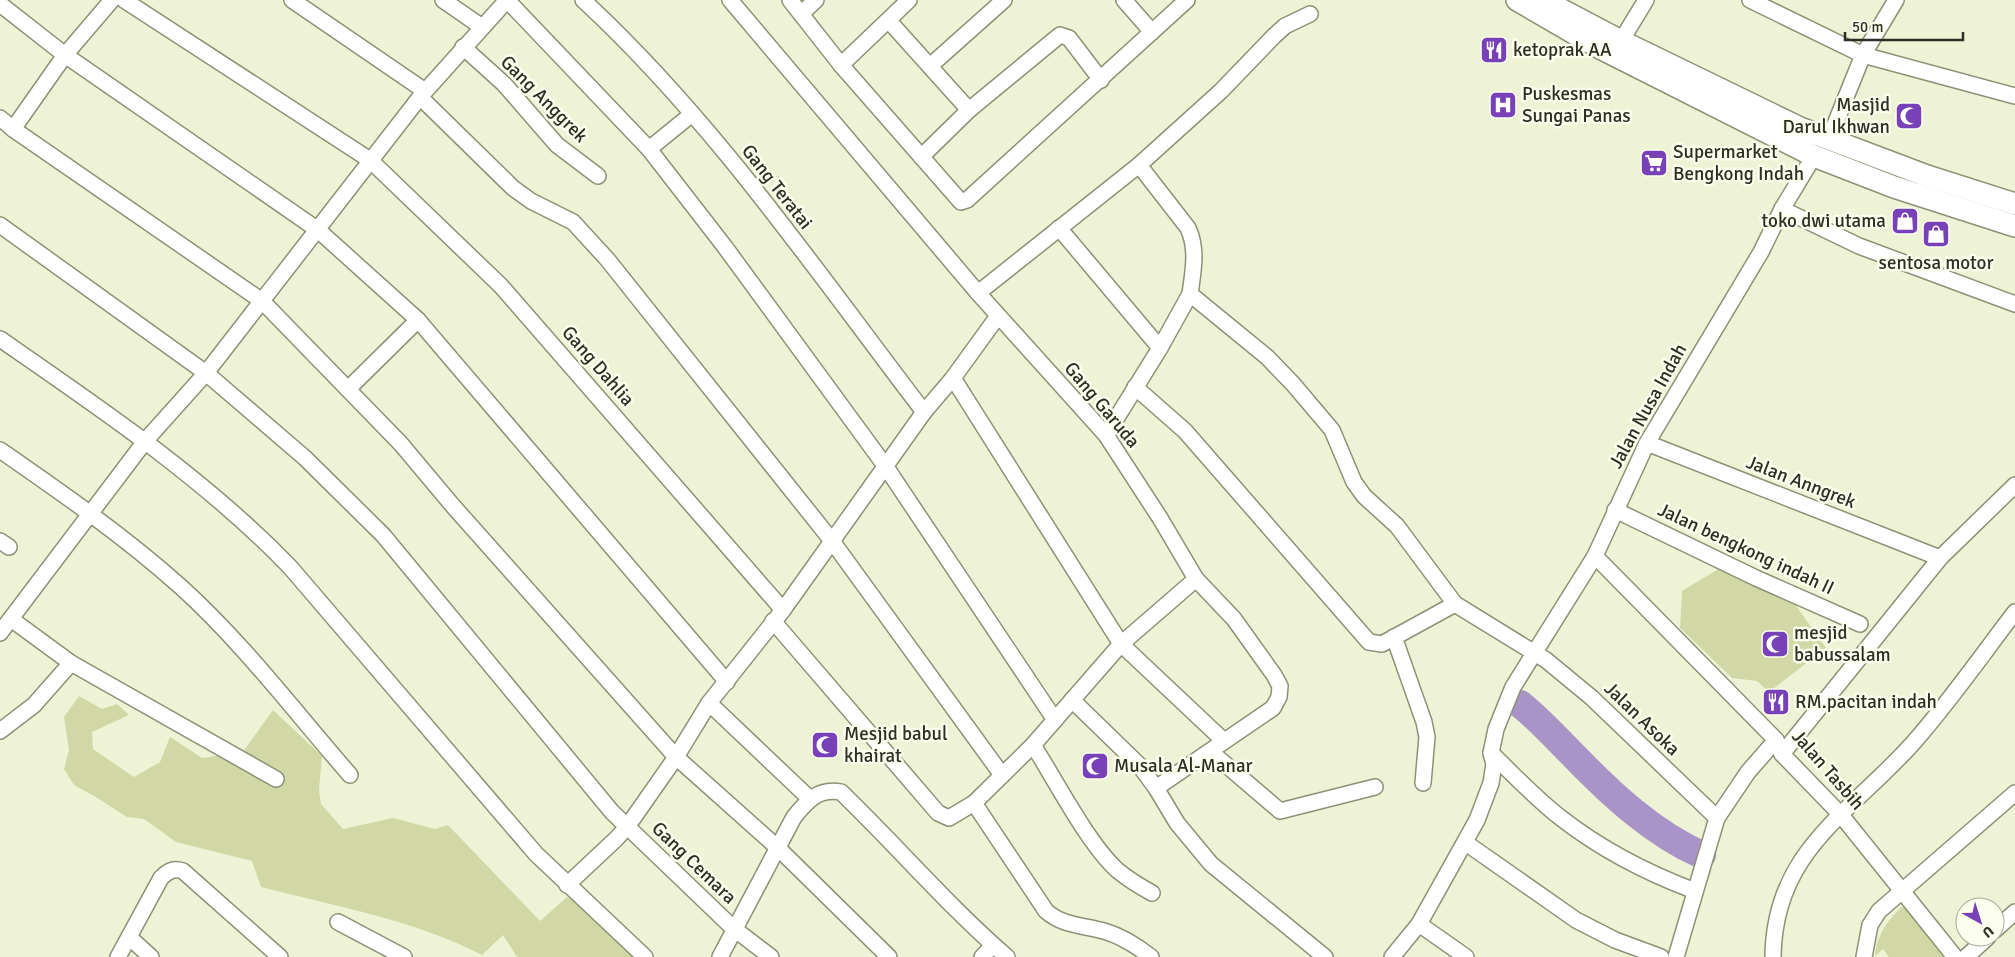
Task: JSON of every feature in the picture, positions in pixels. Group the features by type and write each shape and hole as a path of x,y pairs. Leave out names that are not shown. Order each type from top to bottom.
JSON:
{"main road":[{"path":"1516,0 1598,47 1814,156 1894,187 2015,226"},
{"path":"1543,0 1621,41 1829,139 1927,176 2015,204"}],"street":[{"path":"13,129 65,54 112,0"},
{"name":"Gang Dahlia","path":"124,0 370,160 501,286 778,615 938,813 949,818 974,803"},
{"path":"292,0 423,94 513,188 531,201 573,222 584,232 832,541 1002,776"},
{"path":"443,0 482,27"},
{"path":"0,633 146,440 206,373 318,230 370,160 463,47 507,0 649,149 725,247 886,467 1055,720"},
{"name":"Gang Teratai","path":"583,0 632,46 724,150 924,412"},
{"name":"Gang Garuda","path":"730,0 978,293 1106,435 1160,518 1196,579 1234,619 1280,686 1280,697 1273,708 1224,741"},
{"path":"790,0 841,65 958,200 964,202 1101,80 1187,0"},
{"path":"801,14 816,0"},
{"path":"841,65 910,0"},
{"path":"930,66 1004,0"},
{"path":"1124,0 1152,32"},
{"path":"1621,41 1646,0"},
{"path":"1750,0 1863,55 2015,96"},
{"path":"1829,139 1863,55 1896,0"},
{"path":"0,4 65,54 318,230 418,320 727,682"},
{"path":"978,293 1139,164 1221,91 1285,26 1310,14"},
{"path":"889,21 969,110"},
{"path":"921,157 969,110 1060,35 1069,38 1101,80"},
{"name":"Gang Anggrek","path":"463,47 504,84 557,145 598,176"},
{"path":"649,149 692,114"},
{"path":"0,118 13,129 262,300 401,444 676,757 778,848 889,957"},
{"name":"Jalan Nusa Indah","path":"1392,957 1419,924 1466,843 1491,783 1494,764 1491,753 1501,712 1516,682 1595,556 1646,443 1757,259 1782,209 1814,156"},
{"path":"1106,435 1160,348 1190,294 1195,261 1192,238 1188,228 1139,164"},
{"path":"1782,209 1859,246 2015,304"},
{"name":"Gang Cemara","path":"0,225 206,373 305,458 383,536 626,827 733,928 771,957"},
{"path":"1059,228 1160,348"},
{"path":"1135,387 1185,431 1364,637 1376,644 1382,644 1454,604 1397,526 1364,496 1354,482 1332,430 1293,384 1267,357 1190,294"},
{"path":"567,885 616,839 626,827 676,757 709,703 778,615 924,412 953,378 998,316"},
{"path":"349,388 418,320"},
{"path":"0,338 146,440 265,541 290,566 514,830 567,885 645,957"},
{"path":"953,378 1121,644 1224,741 1211,752 1156,788"},
{"name":"Jalan Anngrek","path":"1646,443 1940,558"},
{"path":"0,450 90,512 182,588 251,661 350,775"},
{"path":"1676,957 1717,818 1748,772 1779,747 1940,558 2015,485"},
{"name":"Jalan bengkong indah II","path":"1615,510 1756,578 1860,624"},
{"name":"Jalan Tasbih","path":"1595,556 1842,815 1955,957"},
{"path":"1151,957 1120,937 1064,924 1056,919 1046,910 974,803 1033,745 1121,644 1196,579"},
{"name":"Jalan Asoka","path":"1454,604 1536,652 1592,698 1717,818"},
{"path":"1773,957 1778,906 1790,878 1806,852 1915,741 2015,612"},
{"path":"11,619 71,662 276,779"},
{"path":"1394,637 1424,722 1427,737 1424,783"},
{"path":"0,731 34,705 71,662"},
{"path":"1072,700 1139,765 1156,788 1177,823 1211,864 1325,957"},
{"path":"709,703 809,798"},
{"path":"1033,745 1099,849 1115,868 1132,882 1152,893"},
{"path":"1211,752 1280,811 1375,787"},
{"path":"1491,753 1560,818 1589,838 1651,874 1695,891"},
{"path":"720,957 733,928 794,817 809,798 825,792 840,792 1007,957"},
{"path":"1864,957 1870,925 1879,910 2015,793"},
{"path":"1466,843 1581,924 1615,940 1661,957"},
{"path":"118,957 161,878 168,871 176,869 183,871 280,957"},
{"path":"2005,921 2015,912"},
{"path":"338,922 404,957"},
{"path":"1419,924 1466,957"},
{"path":"129,937 151,957"},
{"path":"982,957 993,945"},
{"path":"1966,957 1977,947"}],"green space":[{"path":"1727,564 1783,587 1826,648 1769,692 1757,681 1732,678 1680,628 1682,591"},
{"path":"79,696 102,709 117,704 129,715 92,732 93,749 134,777 160,762 170,737 202,758 243,752 273,710 322,756 319,790 321,804 343,829 393,818 435,829 448,825 540,921 567,897 581,904 641,957 517,957 503,935 482,955 429,932 402,923 261,887 252,861 176,842 144,819 127,817 74,785 64,769 69,750 64,717"},
{"path":"1906,904 1947,954 1943,957 1889,957 1883,949 1875,956 1881,933 1889,920"}],"waterway":[{"path":"1520,704 1634,812 1667,836 1702,855"}],"place":[{"name":"ketoprak AA","path":"1494,50"},
{"name":"Puskesmas Sungai Panas","path":"1503,105"},
{"name":"Masjid Darul Ikhwan","path":"1909,116"},
{"name":"Supermarket Bengkong Indah","path":"1654,163"},
{"name":"toko dwi utama","path":"1905,221"},
{"name":"sentosa motor","path":"1936,234"},
{"name":"mesjid babussalam","path":"1775,644"},
{"name":"RM.pacitan indah","path":"1776,702"},
{"name":"Mesjid babul khairat","path":"825,745"},
{"name":"Musala Al-Manar","path":"1095,766"}]}
